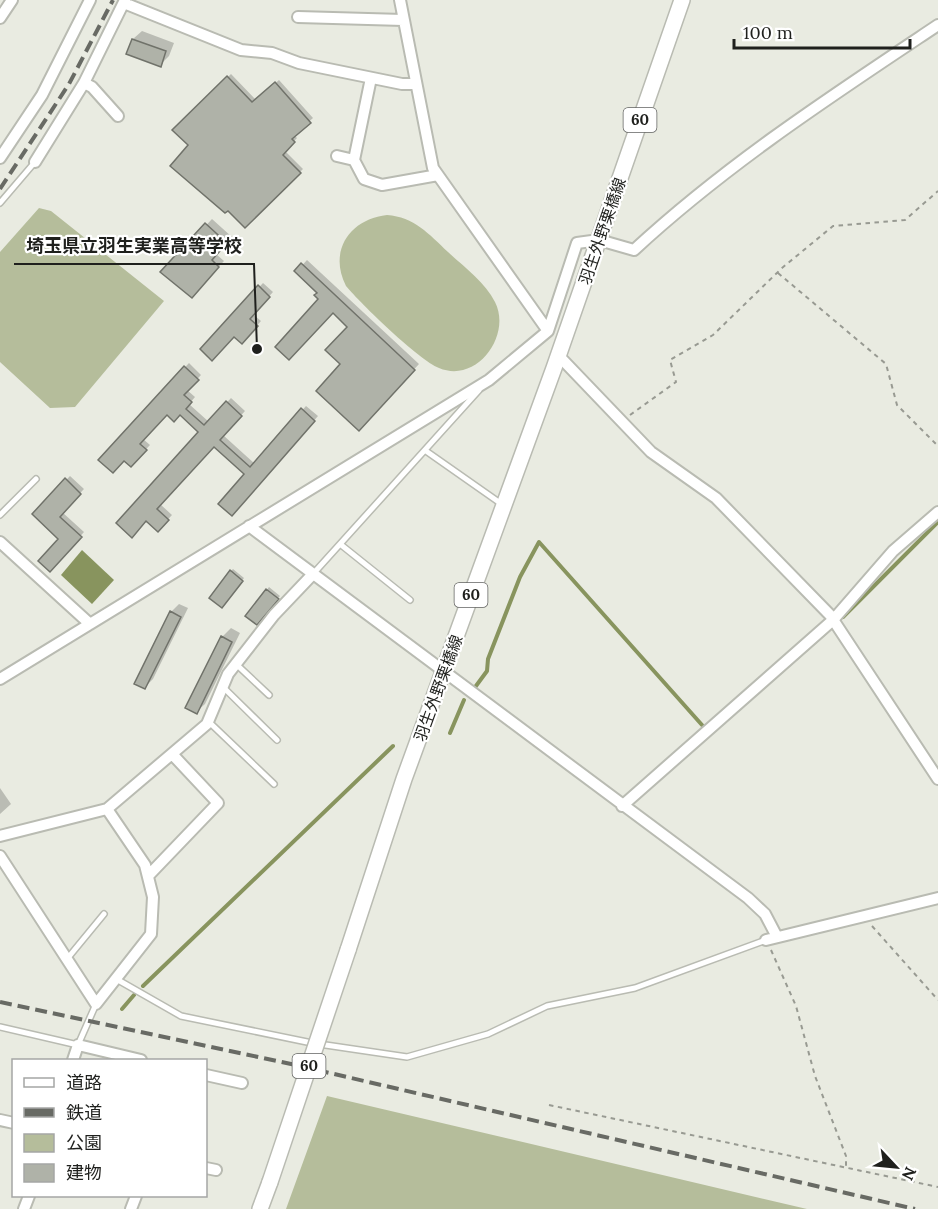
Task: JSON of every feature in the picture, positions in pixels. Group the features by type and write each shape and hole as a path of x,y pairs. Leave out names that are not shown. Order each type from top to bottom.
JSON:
{"main road":[{"name":"羽生外野栗橋線","path":"260,1209 443,672 599,240 682,0"}],"street":[{"path":"0,18 12,0"},
{"path":"0,158 42,95 90,0"},
{"path":"400,0 414,84 432,168 548,332"},
{"path":"34,162 84,83 125,2 241,50 272,53 299,63 371,78 414,84"},
{"path":"298,17 403,20"},
{"path":"0,680 483,384 548,332 577,243 599,240 634,250 666,220 780,131 938,25"},
{"path":"371,78 354,160 364,179 382,185 438,175"},
{"path":"84,83 92,87 118,116"},
{"path":"337,156 354,160"},
{"path":"558,355 651,452 716,498 833,620 938,779"},
{"path":"622,806 833,620 892,551 938,512"},
{"path":"249,526 748,898 765,914 771,938 938,898"},
{"path":"0,542 90,624"},
{"path":"0,836 107,809 208,721 222,687 236,664 274,615 313,574"},
{"path":"148,876 218,803 172,754"},
{"path":"0,856 96,1004 118,980 151,934 153,897 146,865 107,809"},
{"path":"73,1059 78,1046 136,1059"},
{"path":"207,1075 242,1083"}],"lane":[{"path":"0,203 34,162"},
{"path":"313,574 468,405 483,384"},
{"path":"426,451 504,505"},
{"path":"0,515 36,479"},
{"path":"340,544 410,600"},
{"path":"236,664 269,695"},
{"path":"222,687 277,740"},
{"path":"208,721 274,784"},
{"path":"67,959 104,914"},
{"path":"118,980 181,1016 312,1043 407,1057 488,1034 547,1006 636,988 771,938"},
{"path":"0,1027 78,1046 96,1004"}],"path":[{"path":"620,422 676,382 670,360 713,335 778,273 833,226 905,220 938,191"},
{"path":"778,273 886,364 897,405 938,446"},
{"path":"866,916 938,1000"},
{"path":"771,938 796,1006 815,1076 846,1156 846,1167"},
{"path":"549,1105 938,1188"}],"green space":[{"path":"39,208 51,211 164,301 75,407 50,408 0,362 0,252"},
{"path":"387,215 405,219 420,228 474,275 491,295 499,315 499,328 495,342 478,363 466,369 453,371 430,363 391,331 346,286 341,273 340,261 341,249 346,239 362,223"},
{"path":"327,1096 807,1209 286,1209"}],"shaded area":[{"path":"82,550 114,580 92,604 61,575"}],"building":[{"path":"132,39 166,51 161,67 126,54"},
{"path":"227,76 252,102 275,82 311,123 292,139 295,142 283,155 301,173 245,228 228,211 225,213 170,166 188,145 172,130"},
{"path":"205,223 227,243 212,260 219,267 192,298 160,272"},
{"path":"301,263 415,370 359,431 316,391 340,364 325,350 347,327 333,313 289,360 275,347 318,299 314,295 317,293 294,271"},
{"path":"258,285 270,297 250,319 258,326 242,344 234,337 212,361 200,349"},
{"path":"184,366 199,380 184,395 192,402 186,409 204,425 226,401 242,416 220,440 250,467 301,408 315,421 232,516 218,504 244,474 214,447 157,509 169,520 158,532 146,521 132,538 116,523 198,432 180,415 174,422 167,415 140,444 147,450 131,467 124,461 113,473 98,460"},
{"path":"65,478 81,494 60,517 82,537 50,572 38,561 58,539 32,514"},
{"path":"230,570 243,581 222,608 209,598"},
{"path":"266,589 279,599 257,625 245,616"},
{"path":"170,611 181,617 145,689 134,684"},
{"path":"221,636 232,642 197,714 185,708"}],"waterway":[{"path":"843,617 938,522"},
{"path":"473,690 487,671 488,659 520,577 539,542 702,725"},
{"path":"710,734 833,626"},
{"path":"450,733 464,700"},
{"path":"143,986 393,746"},
{"path":"122,1009 134,995"}],"railway":[{"path":"0,189 69,84 113,0"},
{"path":"0,1002 291,1064 915,1209"}],"place":[{"name":"埼玉県立羽生実業高等学校","path":"257,349"}]}
